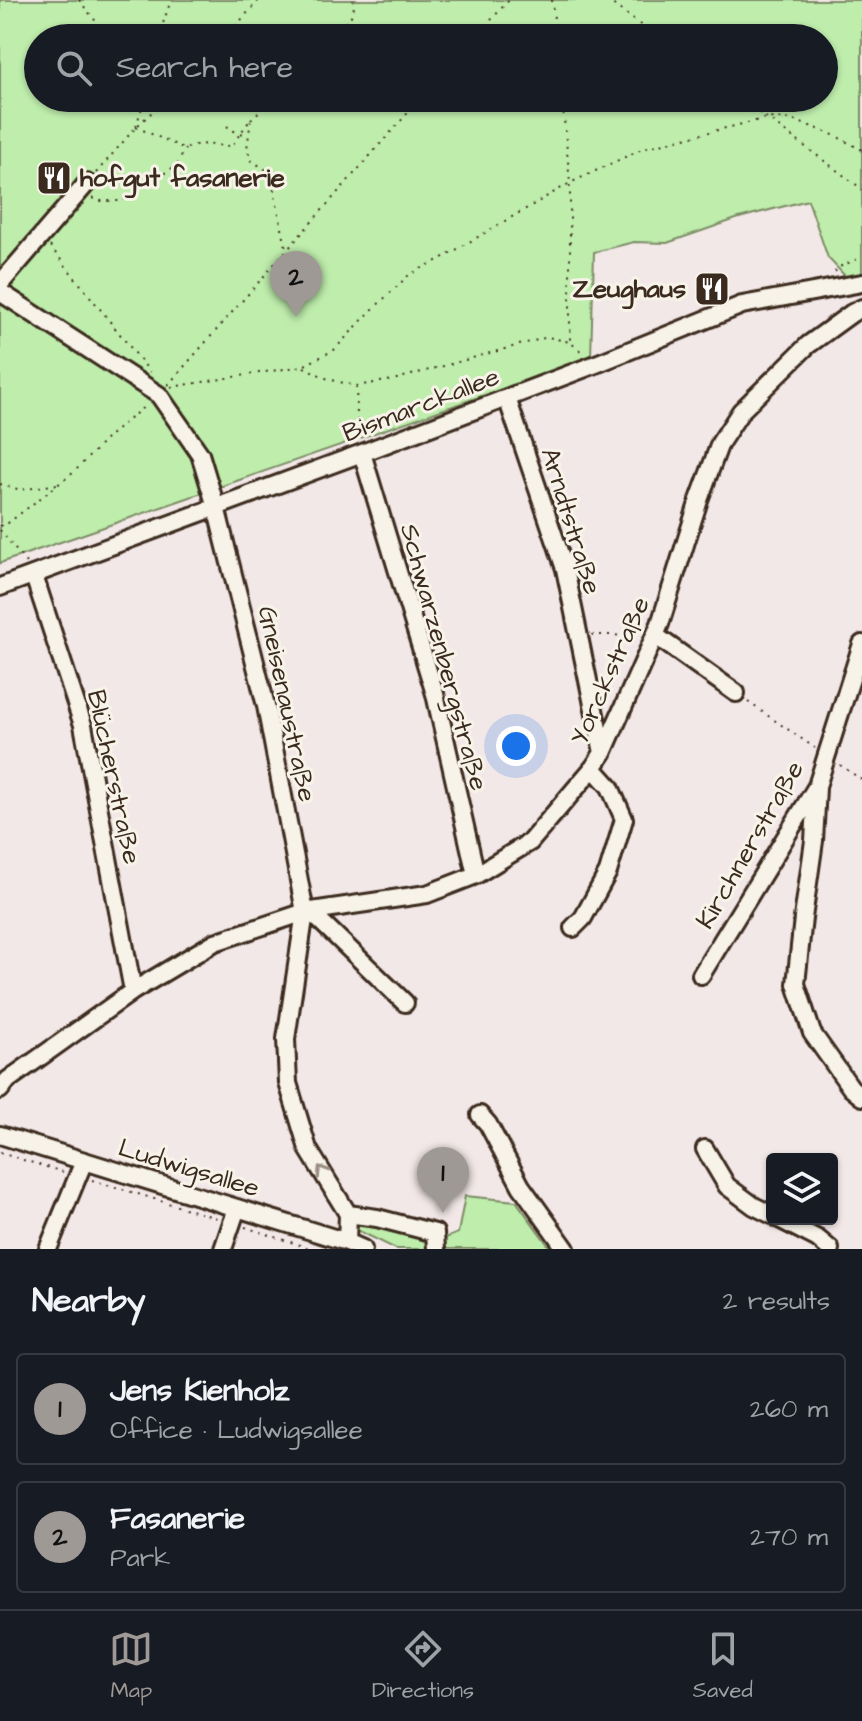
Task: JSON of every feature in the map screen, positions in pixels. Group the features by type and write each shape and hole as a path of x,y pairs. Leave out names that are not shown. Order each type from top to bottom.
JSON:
{"street":[{"path":"0,284 87,183"},
{"name":"Bismarckallee","path":"0,587 216,507 360,448 507,398 742,305 862,283"},
{"path":"0,292 159,395"},
{"name":"Yorckstraße","path":"3,1079 133,991 215,942 308,911 427,894 476,875 530,842 603,753 656,636 720,443 741,411 808,345 862,308"},
{"name":"Gneisenaustraße","path":"159,395 200,454 266,706 308,911 286,1039 288,1083 308,1149 348,1214"},
{"name":"Arndtstraße","path":"507,398 565,569 603,753"},
{"name":"Schwarzenbergstraße","path":"360,448 435,694 476,875"},
{"name":"Blücherstraße","path":"34,576 83,725 133,991"},
{"path":"656,636 736,693"},
{"name":"Kirchnerstraße","path":"701,975 817,786 862,644"},
{"path":"573,928 583,918 608,872 624,819 610,787 593,768"},
{"path":"817,786 814,841 796,984 812,1033 851,1088 862,1097"},
{"path":"308,911 405,1003"},
{"path":"480,1115 488,1124 521,1186 566,1249"},
{"name":"Ludwigsallee","path":"0,1135 81,1168 234,1215 347,1242 363,1249"},
{"path":"705,1149 727,1186 766,1212"},
{"path":"48,1249 81,1168"},
{"path":"347,1242 348,1214 435,1233 436,1249"},
{"path":"223,1249 234,1215"},
{"path":"791,1225 830,1249"}],"path":[{"path":"79,0 98,24"},
{"path":"163,24 171,0"},
{"path":"238,24 259,0"},
{"path":"343,24 353,15 353,0"},
{"path":"488,24 509,0"},
{"path":"552,0 555,24"},
{"path":"607,0 639,24"},
{"path":"136,127 141,112"},
{"path":"87,183 152,112"},
{"path":"95,199 122,201 177,165 185,149 198,144 231,146 259,112"},
{"path":"159,395 408,112"},
{"path":"563,112 570,183 570,342"},
{"path":"759,112 862,189"},
{"path":"34,576 0,528 73,473 109,436 169,387 303,366 334,350 409,275 570,183 644,148 767,118 789,119 813,127 862,150"},
{"path":"251,119 247,149 252,161 270,172 286,249"},
{"path":"227,126 239,134 248,135"},
{"path":"136,127 185,149"},
{"path":"49,245 155,379 159,395"},
{"path":"834,289 833,275 837,268 862,257"},
{"path":"303,366 328,379 356,386 393,380 548,337 570,342 596,364"},
{"path":"356,386 360,448"},
{"path":"0,484 21,490 59,484"},
{"path":"579,635 638,638"},
{"path":"736,693 862,780"},
{"path":"0,1153 81,1168 234,1215 312,1249"}],"green space":[{"path":"0,0 862,0 862,274 845,276 828,258 808,200 739,218 667,243 634,242 594,252 591,358 0,563"},
{"path":"465,1196 516,1201 551,1249 396,1249 357,1230 361,1219 441,1240 458,1233"}],"place":[{"name":"hofgut fasanerie","path":"54,178"},
{"name":"Zeughaus","path":"712,289"},
{"name":"Fasanerie","path":"296,317"},
{"name":"Jens Kienholz","path":"443,1213"}]}
